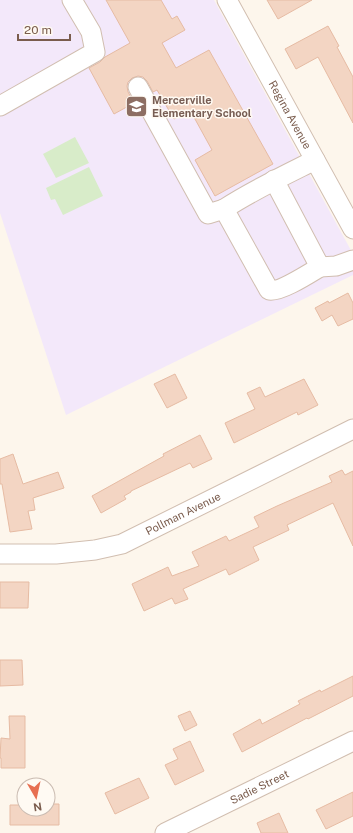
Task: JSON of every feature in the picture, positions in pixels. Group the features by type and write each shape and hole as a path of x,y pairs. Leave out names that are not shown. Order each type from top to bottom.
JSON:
{"street":[{"path":"0,106 95,52 91,32 72,0"},
{"name":"Regina Avenue","path":"227,0 353,228"},
{"path":"138,87 208,214 224,209 274,180 315,160"},
{"path":"274,180 320,267"},
{"path":"224,209 269,290 272,291 282,289 320,267 336,266 353,260"},
{"name":"Pollman Avenue","path":"0,554 56,554 95,550 122,544 353,429"},
{"name":"Sadie Street","path":"165,833 353,741"}],"shaded area":[{"name":"Mercerville Elementary School","path":"0,0 214,0 353,254 353,275 66,415 0,213"}],"green space":[{"path":"75,137 89,163 56,178 43,154"},
{"path":"89,167 103,196 63,215 55,199 51,200 46,188"}],"building":[{"path":"106,0 161,0 172,19 177,16 185,30 162,43 176,68 209,50 273,164 215,196 195,160 212,150 190,110 174,119 157,90 153,92 147,81 143,77 138,76 132,78 128,82 127,86 128,92 134,103 114,114 89,68 130,43"},
{"path":"267,0 312,0 278,19"},
{"path":"328,26 353,77 353,123 318,57 296,69 285,49"},
{"path":"348,293 353,303 353,319 338,326 332,315 322,321 315,308 328,301 329,303"},
{"path":"175,374 187,398 167,408 154,384"},
{"path":"304,379 318,405 298,415 297,412 234,443 225,423 255,409 247,393 260,387 265,397"},
{"path":"200,435 212,459 193,468 190,463 131,491 124,496 126,499 101,513 92,496 164,456 163,454"},
{"path":"13,454 23,484 58,472 64,488 33,498 35,510 28,511 32,529 10,532 2,484 0,484 0,459"},
{"path":"342,470 345,475 353,471 353,546 333,503 287,525 289,530 253,547 259,560 229,575 226,569 183,589 188,599 175,604 172,598 144,611 132,584 168,567 172,576 199,566 192,552 226,536 229,541 259,527 254,517 332,482 329,476"},
{"path":"0,582 29,582 28,608 0,608"},
{"path":"0,660 22,660 23,685 0,686"},
{"path":"353,676 353,696 242,752 233,734 260,719 262,724 300,704 298,701 320,690 321,692"},
{"path":"190,711 197,725 185,731 178,716"},
{"path":"9,716 25,716 25,768 1,768 1,738 10,739"},
{"path":"190,741 204,771 175,785 165,765 178,759 173,749"},
{"path":"139,778 149,798 115,814 105,793"},
{"path":"353,792 353,816 326,829 316,810"},
{"path":"56,804 59,804 59,825 10,825 10,805 16,805 16,817 56,817"},
{"path":"279,813 288,833 261,833 257,823"}],"place":[{"name":"Mercerville Elementary School","path":"136,106"}]}
